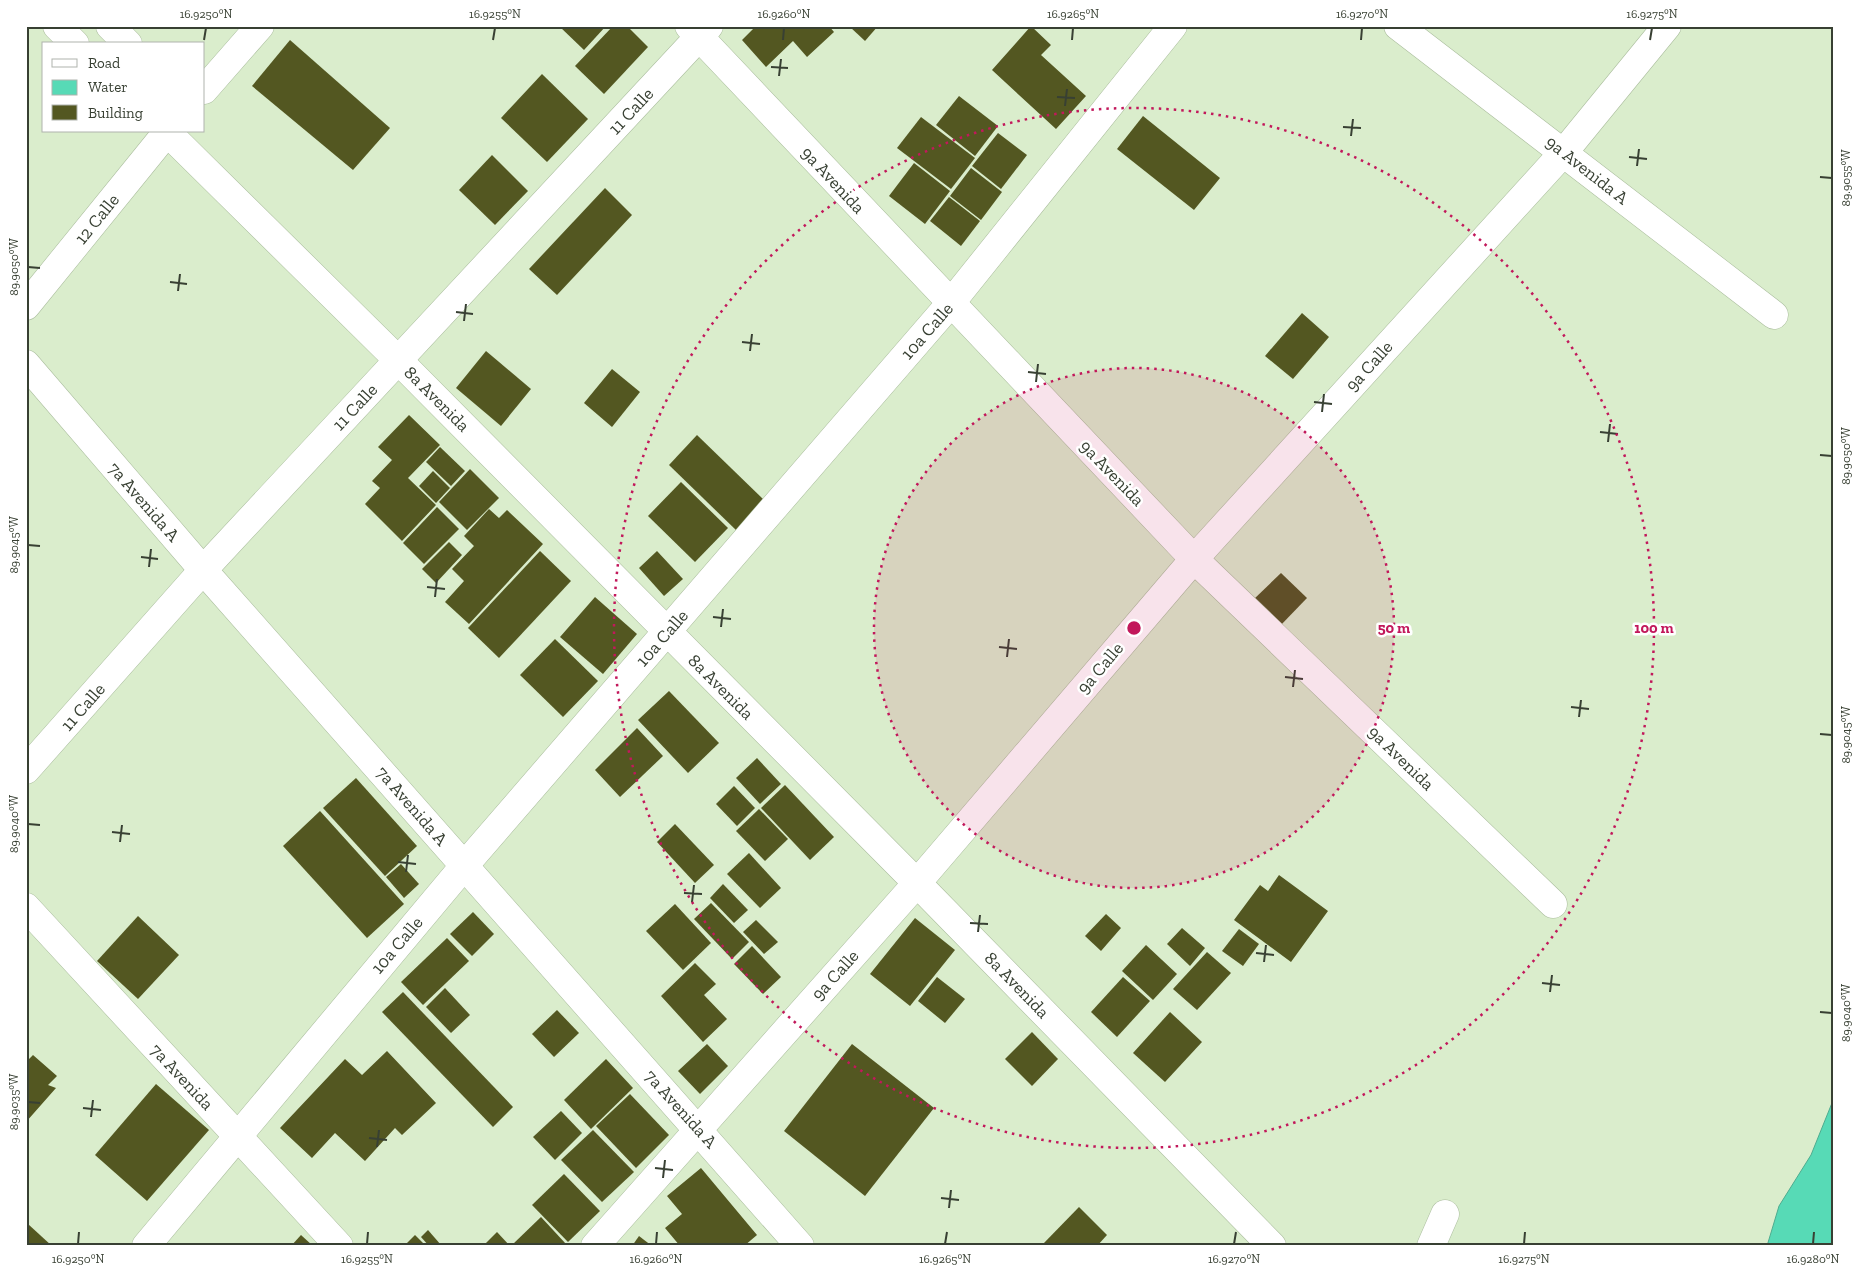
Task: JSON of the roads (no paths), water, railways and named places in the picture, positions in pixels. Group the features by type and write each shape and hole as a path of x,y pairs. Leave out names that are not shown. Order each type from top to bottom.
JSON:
{"street":[{"path":"57,26 73,42"},
{"path":"110,26 126,42"},
{"path":"205,89 260,26"},
{"name":"10a Calle","path":"146,1246 236,1136 464,866 950,304 1173,26"},
{"name":"9a Avenida A","path":"1398,26 1774,315"},
{"name":"9a Calle","path":"595,1246 917,883 1194,559 1564,152 1668,26"},
{"name":"9a Avenida","path":"699,30 950,304 1194,559 1553,904"},
{"name":"11 Calle","path":"26,770 203,570 399,361 699,30"},
{"name":"12 Calle","path":"26,306 166,132"},
{"name":"8a Avenida","path":"168,132 399,361 666,633 917,883 1272,1246"},
{"name":"7a Avenida A","path":"26,364 203,570 699,1129 800,1246"},
{"name":"7a Avenida","path":"26,908 339,1246"},
{"path":"1431,1246 1445,1214"}],"water":[{"path":"1834,1098 1834,1246 1767,1246 1779,1206 1811,1155"}]}
